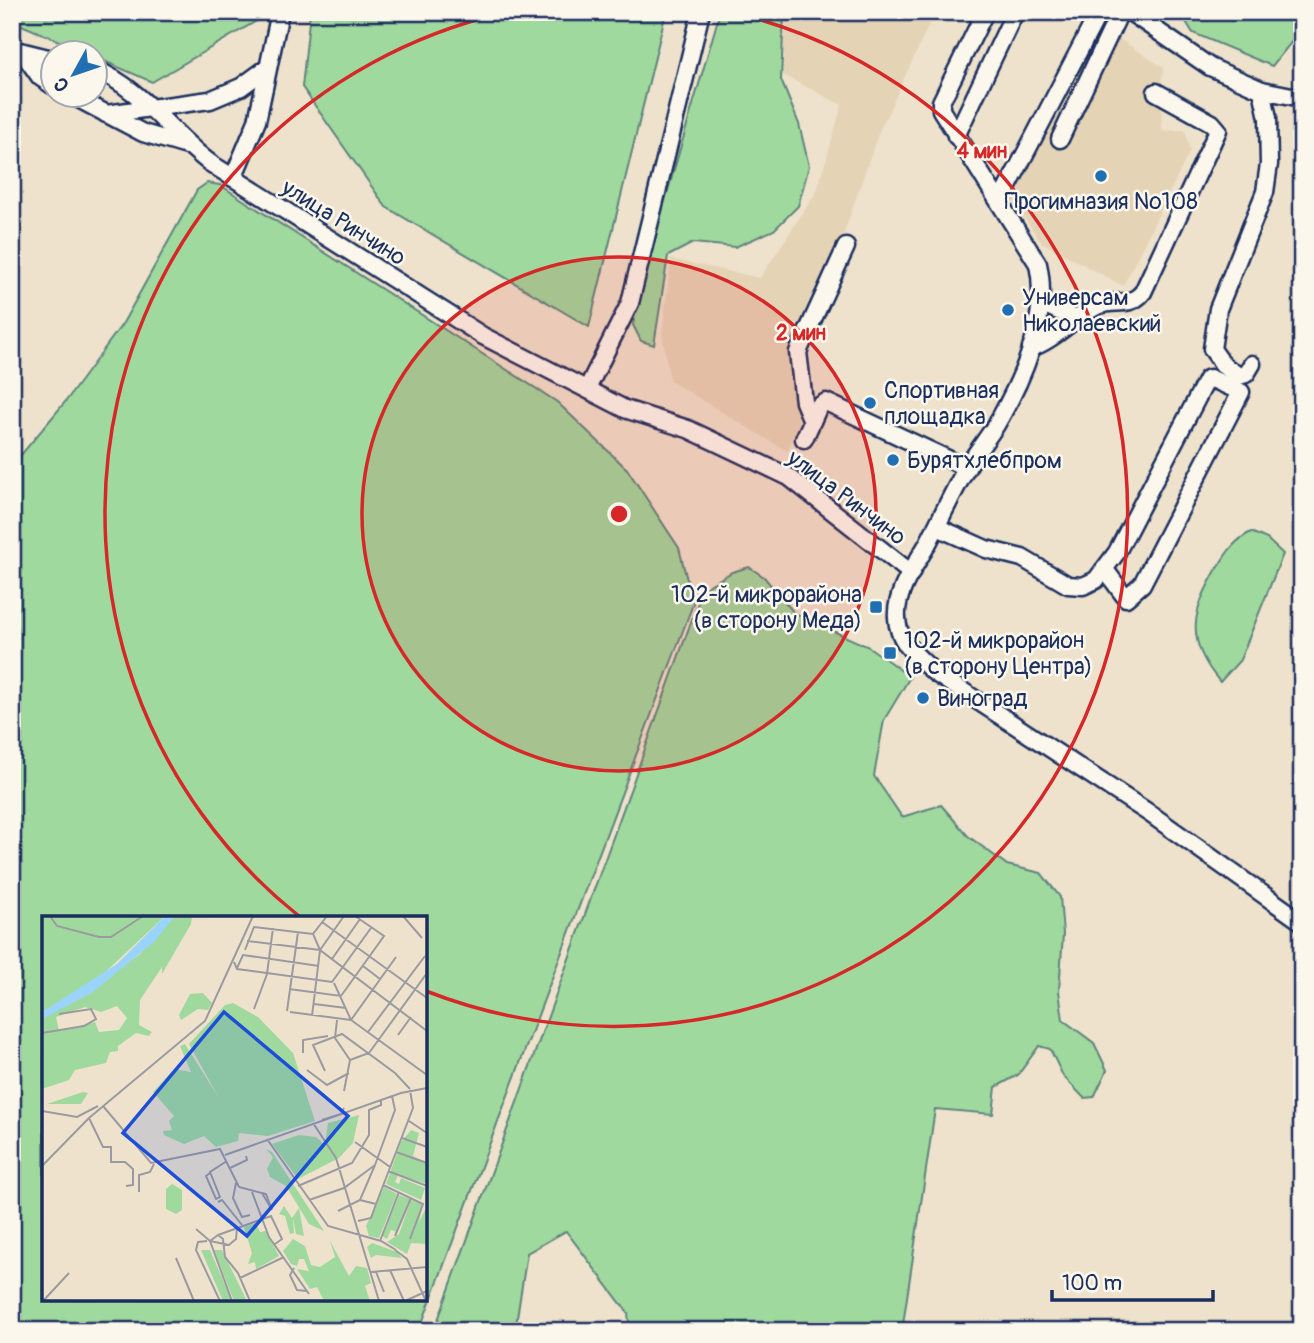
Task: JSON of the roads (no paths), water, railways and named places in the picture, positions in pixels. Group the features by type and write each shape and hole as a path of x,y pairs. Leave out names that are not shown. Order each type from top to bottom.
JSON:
{"street":[{"path":"233,178 257,121 280,12"},
{"path":"587,390 629,303 701,12"},
{"path":"911,573 967,468 996,424 1031,348 1041,303 1043,285 1038,264 941,110 941,102 985,12"},
{"path":"956,136 1015,12"},
{"path":"1000,202 1099,12"},
{"path":"1060,139 1120,12"},
{"path":"1130,12 1210,67 1262,90 1302,98"},
{"path":"16,51 38,56"},
{"path":"16,51 38,75"},
{"path":"106,114 210,100 241,87 267,68"},
{"name":"улица Ринчино","path":"108,75 151,107 187,146 483,336 625,409 696,432 789,477 911,573 897,606 897,620 909,649 935,673 1149,813 1302,922"},
{"path":"1252,364 1246,374 1240,376 1224,366 1212,349 1218,309 1265,192 1269,164 1268,118 1262,90"},
{"path":"1031,348 1097,306 1136,301 1143,292 1218,130 1212,123 1156,92"},
{"path":"95,108 143,133 187,146"},
{"path":"812,421 804,402 798,352 846,247"},
{"path":"1041,303 1078,320"},
{"path":"937,527 986,549 1022,558 1068,585 1083,586 1106,571 1207,379 1241,392 1142,584 1126,598 1106,571"},
{"path":"804,439 819,406 826,402 967,468"}],"place":[{"name":"Прогимназия №108","path":"1101,176"},
{"name":"Универсам Николаевский","path":"1008,310"},
{"name":"Спортивная площадка","path":"870,403"},
{"name":"Бурятхлебпром","path":"893,460"},
{"name":"102-й микрорайона (в сторону Меда)","path":"876,607"},
{"name":"102-й микрорайон (в сторону Центра)","path":"890,653"},
{"name":"Виноград","path":"923,698"}]}
